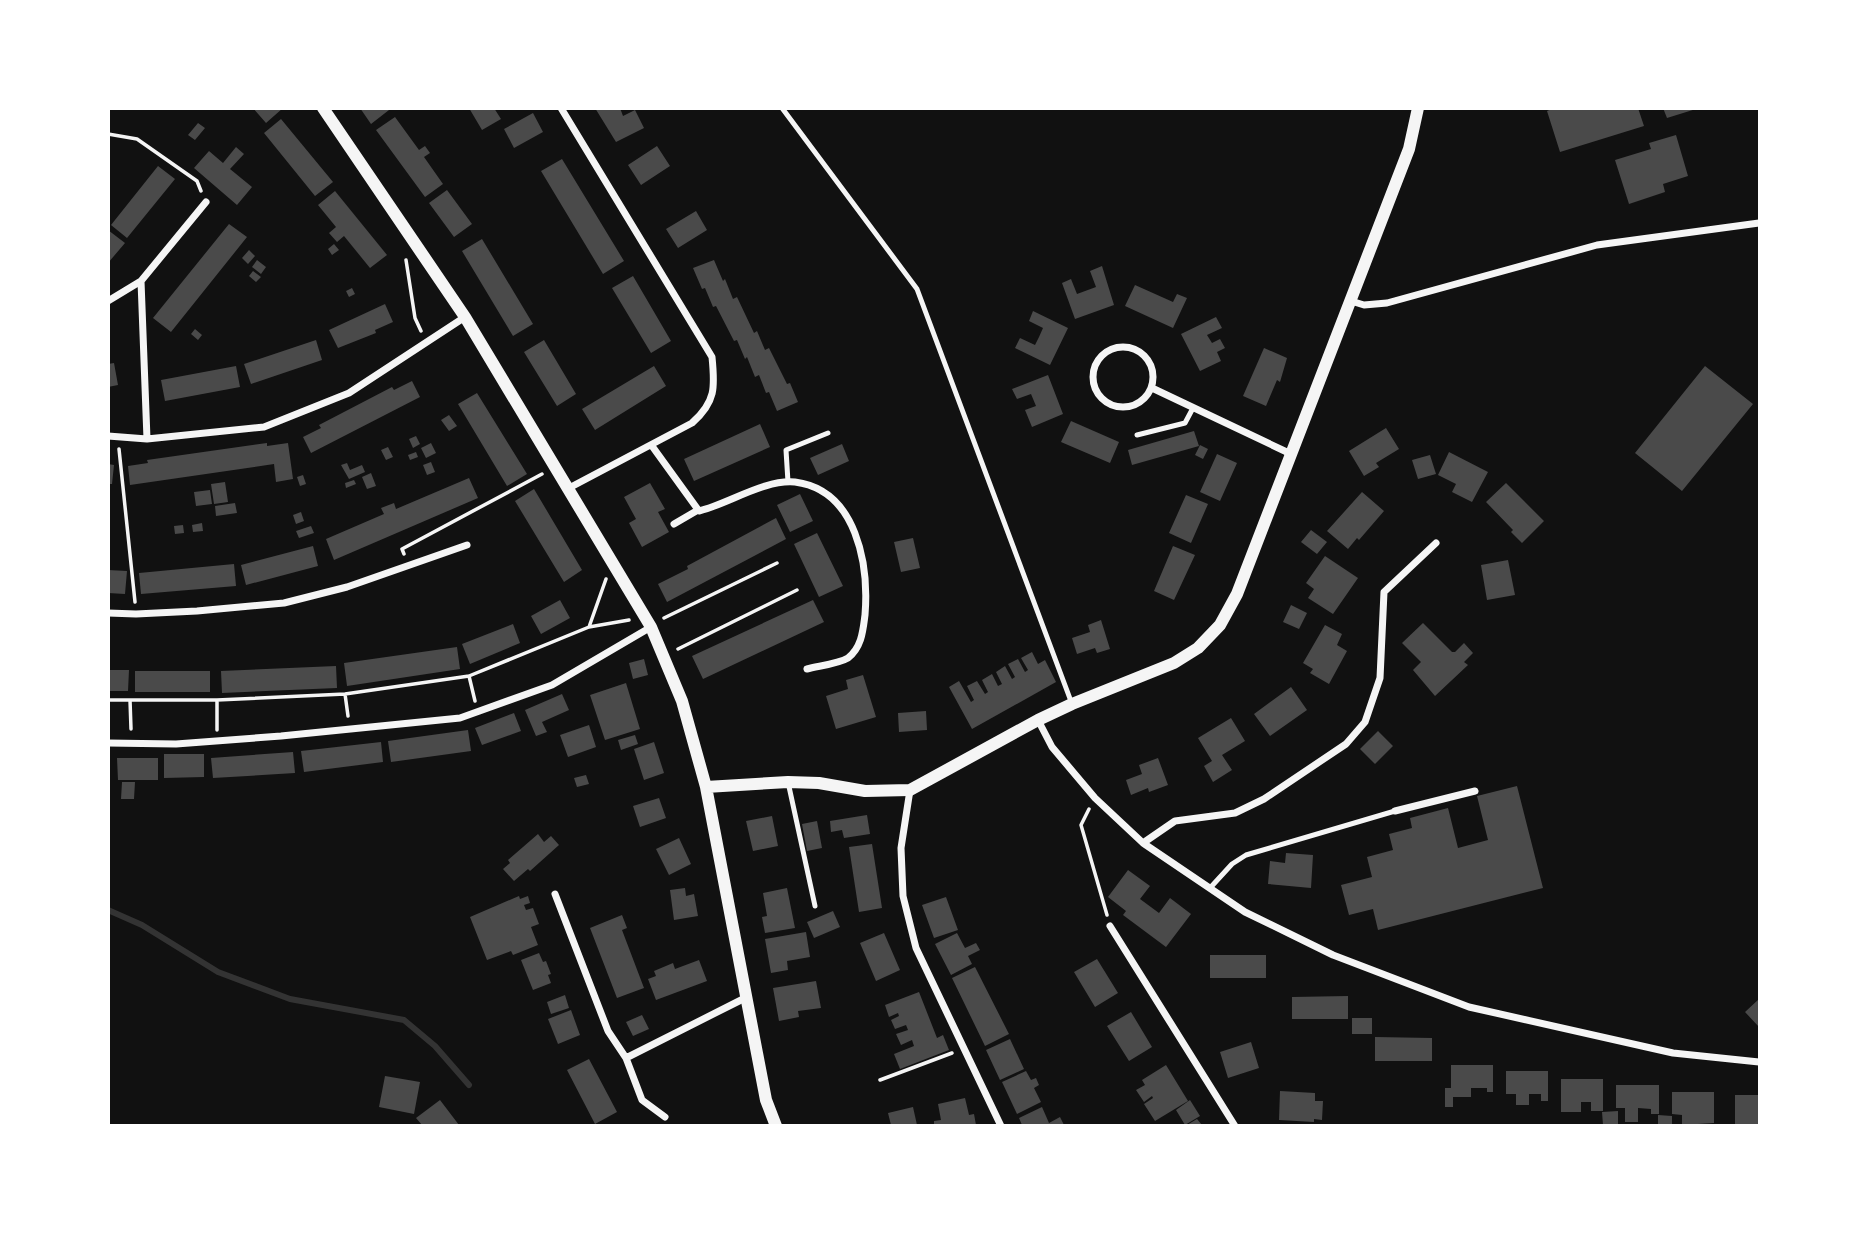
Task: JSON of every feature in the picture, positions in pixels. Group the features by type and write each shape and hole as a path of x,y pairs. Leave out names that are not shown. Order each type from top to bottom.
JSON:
{"street":[{"path":"323,108 465,317 649,623 682,701 706,787 766,1100 776,1125"},
{"path":"561,108 712,357 715,385 707,410 692,423 569,488"},
{"path":"706,787 788,782 819,783 865,791 910,790 1038,720 1174,663 1198,648 1220,625 1237,594 1409,149 1418,108"},
{"path":"108,301 141,281 206,202"},
{"path":"1351,301 1364,305 1387,303 1597,245 1759,223"},
{"path":"141,281 146,439"},
{"path":"108,436 146,439 264,428 349,393 465,317"},
{"path":"1122,346 1141,351 1153,368 1152,388 1139,403 1130,407 1110,404 1096,391 1093,371 1097,361 1112,348 1122,346"},
{"path":"1152,388 1291,454"},
{"path":"652,446 698,510"},
{"path":"674,524 698,510 715,507 774,483 788,482 811,486 834,501 852,525 862,552 867,592 863,638 847,658 807,669"},
{"path":"1143,842 1175,821 1235,813 1264,799 1346,744 1365,722 1380,678 1384,592 1436,543"},
{"path":"108,613 197,611 284,603 347,587 467,545"},
{"path":"108,743 217,741 460,719 552,685 649,623"},
{"path":"1038,720 1052,747 1095,798 1143,842 1245,912 1333,955 1469,1007 1672,1053 1759,1062"},
{"path":"910,790 901,848 903,896 916,948 1000,1125"},
{"path":"1395,811 1475,791"},
{"path":"555,894 608,1031 626,1058 642,1100 665,1117"},
{"path":"1110,926 1235,1125"},
{"path":"626,1058 747,997"}],"lane":[{"path":"782,108 917,289 1072,704"},
{"path":"1137,435 1185,423 1193,408"},
{"path":"788,482 786,450 828,433"},
{"path":"788,782 815,906"},
{"path":"1210,888 1232,864 1246,855 1395,811"}],"path":[{"path":"108,134 136,139 197,181 206,202"},
{"path":"413,240 405,255 415,318 427,342"},
{"path":"117,437 136,614"},
{"path":"408,567 402,550 556,466"},
{"path":"589,627 612,561"},
{"path":"108,700 217,700 345,694 469,676 589,627 649,623 777,563"},
{"path":"663,656 797,590"},
{"path":"469,676 478,712"},
{"path":"345,694 349,729"},
{"path":"130,700 131,744"},
{"path":"217,700 217,741"},
{"path":"1095,798 1081,825 1110,926"},
{"path":"880,1080 964,1048"}],"building":[{"path":"253,108 283,108 266,123"},
{"path":"360,108 387,108 389,110 371,124"},
{"path":"469,108 494,108 501,119 482,130"},
{"path":"595,108 620,108 623,116 635,110 644,128 616,142"},
{"path":"1554,108 1638,108 1644,126 1560,152 1547,111"},
{"path":"1663,108 1696,108 1696,109 1667,118"},
{"path":"533,113 543,132 514,148 504,129"},
{"path":"395,117 419,150 425,146 430,153 424,157 443,184 425,197 376,130"},
{"path":"281,119 333,182 315,196 264,133"},
{"path":"198,123 205,128 195,140 188,135"},
{"path":"1676,135 1688,176 1663,184 1665,192 1629,204 1615,160 1651,149 1649,143"},
{"path":"657,146 670,166 641,185 628,165"},
{"path":"236,147 244,154 230,169 252,187 237,205 194,168 209,151 223,163"},
{"path":"562,159 624,261 603,274 541,171"},
{"path":"158,166 175,179 127,238 111,225"},
{"path":"447,190 472,224 454,237 429,203"},
{"path":"335,191 387,255 370,268 344,236 337,242 329,233 336,227 318,205"},
{"path":"696,211 707,230 678,248 666,229"},
{"path":"229,224 247,237 171,332 153,318"},
{"path":"108,230 125,243 108,263"},
{"path":"482,239 533,324 513,336 462,251"},
{"path":"334,244 339,250 332,255 328,249"},
{"path":"249,250 255,256 248,264 242,258"},
{"path":"257,260 266,267 261,274 252,267"},
{"path":"714,260 733,299 737,297 754,333 757,331 765,350 769,348 798,402 777,411 759,375 755,377 737,340 734,341 716,306 713,307 705,288 702,289 693,268"},
{"path":"1102,266 1114,305 1075,319 1062,283 1071,279 1077,294 1096,287 1090,271"},
{"path":"253,271 261,277 256,282 249,276"},
{"path":"633,276 671,341 651,353 612,288"},
{"path":"1135,285 1173,302 1177,294 1187,298 1173,328 1125,306"},
{"path":"352,288 355,294 349,297 346,291"},
{"path":"385,304 393,322 375,330 376,333 338,348 329,330"},
{"path":"1033,311 1068,328 1050,365 1015,348 1020,338 1035,345 1039,337 1043,328 1029,321"},
{"path":"1216,317 1222,328 1207,335 1212,343 1220,339 1225,348 1217,352 1221,361 1200,371 1181,334"},
{"path":"195,329 202,335 198,340 191,334"},
{"path":"316,340 322,360 251,384 244,364"},
{"path":"544,340 576,394 557,406 524,352"},
{"path":"1264,348 1287,358 1280,382 1277,380 1266,406 1243,396"},
{"path":"114,363 118,385 108,387 108,364"},
{"path":"236,366 240,387 165,401 161,380"},
{"path":"654,366 666,386 595,430 582,409"},
{"path":"1705,366 1753,404 1682,491 1635,453"},
{"path":"1048,375 1063,414 1032,427 1025,410 1036,406 1031,394 1017,399 1012,389"},
{"path":"412,381 420,397 311,453 303,437 321,428 319,425 392,387 394,390"},
{"path":"477,393 527,474 507,486 458,404"},
{"path":"449,415 457,426 449,431 441,420"},
{"path":"1071,421 1119,442 1110,463 1061,442"},
{"path":"760,424 770,447 694,481 684,459"},
{"path":"1386,428 1399,449 1376,463 1379,467 1364,476 1349,451"},
{"path":"1194,431 1199,446 1132,465 1128,450"},
{"path":"416,436 420,444 413,448 409,439"},
{"path":"267,443 267,446 288,443 293,479 276,482 274,464 130,485 128,466 148,463 147,460"},
{"path":"431,443 436,453 426,458 421,448"},
{"path":"842,444 849,461 818,475 810,458"},
{"path":"1200,445 1208,449 1203,459 1195,455"},
{"path":"388,447 393,457 386,460 381,450"},
{"path":"416,452 418,457 410,460 408,455"},
{"path":"1449,452 1488,472 1472,502 1452,492 1456,484 1438,475"},
{"path":"1217,454 1237,463 1220,501 1200,492"},
{"path":"1430,455 1436,474 1418,479 1412,460"},
{"path":"431,462 435,472 427,475 423,465"},
{"path":"347,463 350,470 362,465 365,472 349,479 341,465"},
{"path":"108,464 114,465 112,484 108,484"},
{"path":"371,473 376,486 367,489 362,477"},
{"path":"303,475 306,484 300,486 297,477"},
{"path":"469,478 478,498 334,560 326,539 384,514 381,508 394,503 396,509"},
{"path":"354,480 356,484 346,488 345,483"},
{"path":"225,482 228,502 214,504 211,484"},
{"path":"650,483 665,509 658,512 669,532 642,547 629,523 636,519 624,497"},
{"path":"1506,483 1544,521 1522,543 1486,502"},
{"path":"534,489 582,570 564,582 515,501"},
{"path":"210,490 212,504 196,506 194,492"},
{"path":"1362,492 1384,511 1348,549 1327,531"},
{"path":"800,494 813,521 790,532 777,505"},
{"path":"1186,495 1208,504 1191,543 1169,533"},
{"path":"235,503 237,513 216,516 215,506"},
{"path":"301,512 304,521 296,524 293,515"},
{"path":"776,518 786,539 667,602 658,584"},
{"path":"202,523 203,531 193,532 192,525"},
{"path":"183,525 184,533 175,534 174,526"},
{"path":"311,526 314,533 299,538 296,531"},
{"path":"1311,530 1327,542 1317,554 1301,542"},
{"path":"817,533 843,586 819,597 794,544"},
{"path":"913,538 920,568 901,572 894,542"},
{"path":"313,546 318,566 246,585 241,565"},
{"path":"1173,546 1195,555 1174,600 1154,591"},
{"path":"1325,556 1358,578 1333,614 1308,598 1314,589 1306,583"},
{"path":"1508,560 1515,595 1487,600 1481,565"},
{"path":"234,564 236,586 141,594 139,573"},
{"path":"108,570 127,571 125,594 108,593"},
{"path":"560,600 570,618 541,634 531,616"},
{"path":"813,600 824,622 703,679 692,656"},
{"path":"1291,605 1307,613 1299,629 1283,622"},
{"path":"1101,620 1110,649 1097,653 1095,648 1077,654 1072,638 1090,632 1088,625"},
{"path":"1423,623 1452,652 1464,643 1473,653 1464,662 1468,665 1435,696 1413,670 1421,662 1402,643"},
{"path":"513,624 520,643 470,664 462,644"},
{"path":"1325,625 1342,634 1337,645 1347,651 1329,684 1310,673 1313,669 1303,663"},
{"path":"457,647 460,669 347,686 344,663"},
{"path":"1032,652 1038,664 1045,660 1056,682 972,729 949,687 959,681 971,702 974,700 967,686 977,681 985,694 988,692 982,680 992,674 998,686 1002,684 996,672 1005,666 1012,679 1015,677 1008,664 1018,659 1025,672 1028,670 1021,658"},
{"path":"644,659 648,675 633,679 629,663"},
{"path":"336,666 337,688 222,693 221,671"},
{"path":"108,670 129,670 128,691 108,691"},
{"path":"135,671 210,671 210,692 135,692"},
{"path":"863,675 876,717 836,729 826,696 848,689 846,680"},
{"path":"626,683 640,729 605,740 590,695"},
{"path":"1291,687 1307,710 1270,736 1254,714"},
{"path":"562,694 569,710 542,722 547,732 536,736 525,710"},
{"path":"926,711 927,730 899,732 898,713"},
{"path":"514,713 521,731 482,745 475,728"},
{"path":"1231,718 1245,741 1222,755 1232,770 1213,782 1204,766 1212,761 1198,738"},
{"path":"589,725 596,747 568,757 560,735"},
{"path":"468,730 471,751 391,762 388,741"},
{"path":"1378,731 1393,746 1375,764 1360,749"},
{"path":"635,735 638,744 621,750 618,740"},
{"path":"381,742 383,762 304,772 301,751"},
{"path":"654,742 664,773 644,780 634,749"},
{"path":"293,752 295,773 213,778 211,758"},
{"path":"164,754 204,754 204,777 164,778"},
{"path":"117,758 158,758 158,780 118,780"},
{"path":"1158,758 1168,785 1149,792 1148,788 1131,795 1126,780 1142,774 1139,765"},
{"path":"586,775 589,784 577,787 574,778"},
{"path":"122,782 135,782 134,799 121,799"},
{"path":"1517,786 1543,888 1378,930 1373,909 1349,915 1341,885 1372,877 1367,857 1393,850 1389,834 1412,828 1410,818 1448,808 1458,848 1488,840 1477,796"},
{"path":"659,798 666,818 640,827 633,806"},
{"path":"867,815 870,834 844,838 842,830 831,832 830,821"},
{"path":"772,816 778,846 753,851 746,821"},
{"path":"817,821 822,848 807,851 802,824"},
{"path":"538,834 544,842 551,836 559,845 530,871 528,869 514,881 503,869 510,863 508,860"},
{"path":"679,838 691,864 669,875 656,849"},
{"path":"872,844 882,908 859,912 849,847"},
{"path":"1286,853 1313,855 1311,888 1268,884 1270,861 1285,863"},
{"path":"1128,870 1150,886 1140,899 1159,913 1170,898 1191,914 1166,947 1123,915 1126,911 1108,897"},
{"path":"685,888 686,896 694,894 698,916 674,920 670,890"},
{"path":"787,888 795,928 765,933 762,917 767,916 763,893"},
{"path":"519,896 520,899 528,896 530,903 524,905 526,910 533,908 539,924 531,927 538,945 513,955 511,951 487,960 470,917"},
{"path":"946,897 958,930 934,938 922,905"},
{"path":"833,911 840,927 814,938 807,922"},
{"path":"622,915 627,928 622,930 644,988 617,998 590,928"},
{"path":"806,932 810,957 787,961 788,970 771,973 765,939"},
{"path":"884,933 900,970 876,981 860,943"},
{"path":"957,933 965,948 976,943 980,950 968,956 972,964 951,975 935,944"},
{"path":"539,953 543,962 546,961 551,983 533,990 521,960"},
{"path":"1210,955 1266,955 1266,978 1210,978"},
{"path":"1097,959 1118,993 1095,1007 1074,972"},
{"path":"699,960 707,981 656,1000 648,979 656,976 654,971 673,963 675,969"},
{"path":"975,967 1009,1034 985,1046 952,978"},
{"path":"816,981 821,1008 798,1011 799,1017 779,1021 773,988"},
{"path":"919,992 937,1038 943,1035 949,1050 900,1069 894,1054 914,1046 912,1040 901,1045 896,1034 908,1030 906,1025 895,1029 891,1020 899,1016 898,1013 889,1017 885,1005"},
{"path":"565,995 569,1008 551,1014 547,1002"},
{"path":"1348,996 1348,1019 1292,1019 1292,997"},
{"path":"1759,999 1759,1027 1745,1012"},
{"path":"571,1010 580,1035 558,1044 548,1019"},
{"path":"1131,1012 1152,1047 1129,1061 1107,1026"},
{"path":"642,1015 649,1029 633,1036 626,1022"},
{"path":"1352,1018 1372,1018 1372,1034 1352,1034"},
{"path":"1375,1037 1432,1038 1432,1061 1375,1061"},
{"path":"1010,1039 1024,1069 1000,1080 986,1050"},
{"path":"1251,1042 1259,1068 1228,1078 1220,1052"},
{"path":"589,1059 617,1112 595,1124 567,1070"},
{"path":"1166,1065 1188,1101 1155,1121 1144,1104 1153,1098 1152,1096 1144,1102 1136,1090 1145,1085 1142,1080"},
{"path":"1451,1065 1493,1065 1493,1092 1487,1092 1487,1088 1471,1088 1471,1097 1453,1097 1453,1107 1445,1107 1445,1088 1451,1088"},
{"path":"1026,1071 1031,1080 1036,1078 1039,1085 1034,1088 1041,1102 1017,1114 1002,1082"},
{"path":"1506,1071 1548,1071 1548,1101 1541,1101 1541,1094 1529,1094 1529,1105 1516,1105 1516,1094 1506,1094"},
{"path":"385,1076 420,1082 414,1114 379,1107"},
{"path":"1561,1079 1603,1079 1603,1111 1591,1111 1591,1102 1581,1102 1581,1112 1561,1112"},
{"path":"1616,1085 1659,1085 1659,1114 1651,1114 1651,1109 1638,1108 1638,1122 1625,1122 1625,1108 1616,1108"},
{"path":"1280,1091 1315,1093 1315,1101 1323,1101 1322,1120 1279,1120"},
{"path":"1672,1092 1714,1092 1714,1123 1682,1125 1682,1115 1672,1114"},
{"path":"1735,1095 1759,1095 1759,1124 1735,1124"},
{"path":"965,1098 969,1115 974,1114 976,1125 934,1125 934,1121 941,1120 938,1104"},
{"path":"440,1100 459,1125 422,1125 416,1118"},
{"path":"1190,1100 1200,1116 1185,1125 1176,1110"},
{"path":"913,1107 917,1125 891,1125 888,1113"},
{"path":"1042,1107 1049,1123 1060,1117 1064,1125 1022,1125 1019,1118"},
{"path":"1618,1111 1618,1125 1603,1125 1602,1112"},
{"path":"1658,1115 1672,1116 1672,1125 1658,1125"},
{"path":"1197,1119 1202,1125 1187,1125"}],"waterway":[{"path":"108,910 142,925 218,972 290,999 404,1020 435,1046 469,1085"}]}
